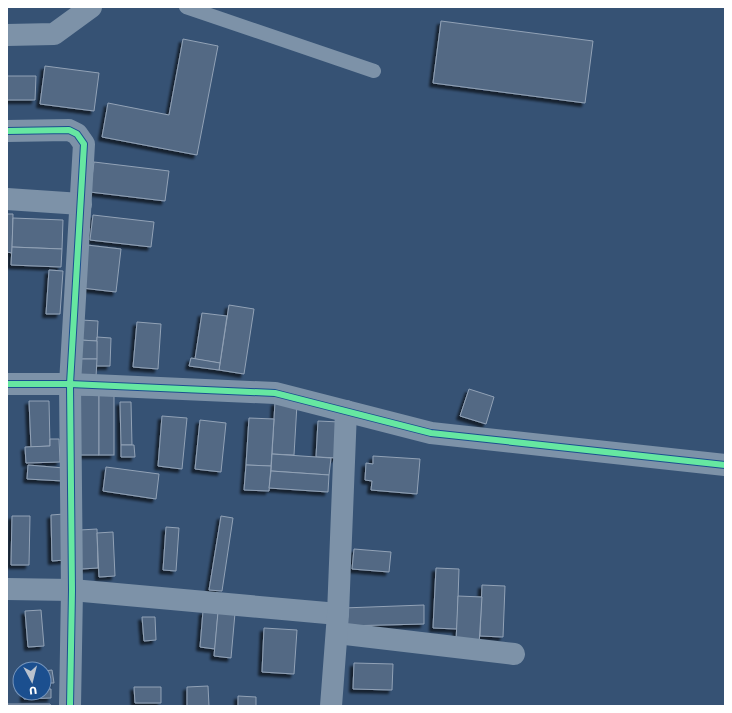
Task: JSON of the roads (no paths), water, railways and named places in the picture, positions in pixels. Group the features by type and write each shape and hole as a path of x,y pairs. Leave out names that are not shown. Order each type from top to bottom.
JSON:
{"street":[{"path":"7,35 54,34 91,7"},
{"path":"7,131 69,130 77,134 84,144 70,384 72,590 70,706"},
{"path":"7,199 81,204"},
{"path":"7,384 70,384 275,393 431,433 725,465"},
{"path":"331,706 338,623 346,411"},
{"path":"7,589 72,590 338,623 514,654"}],"lane":[{"path":"186,7 374,71"}]}
